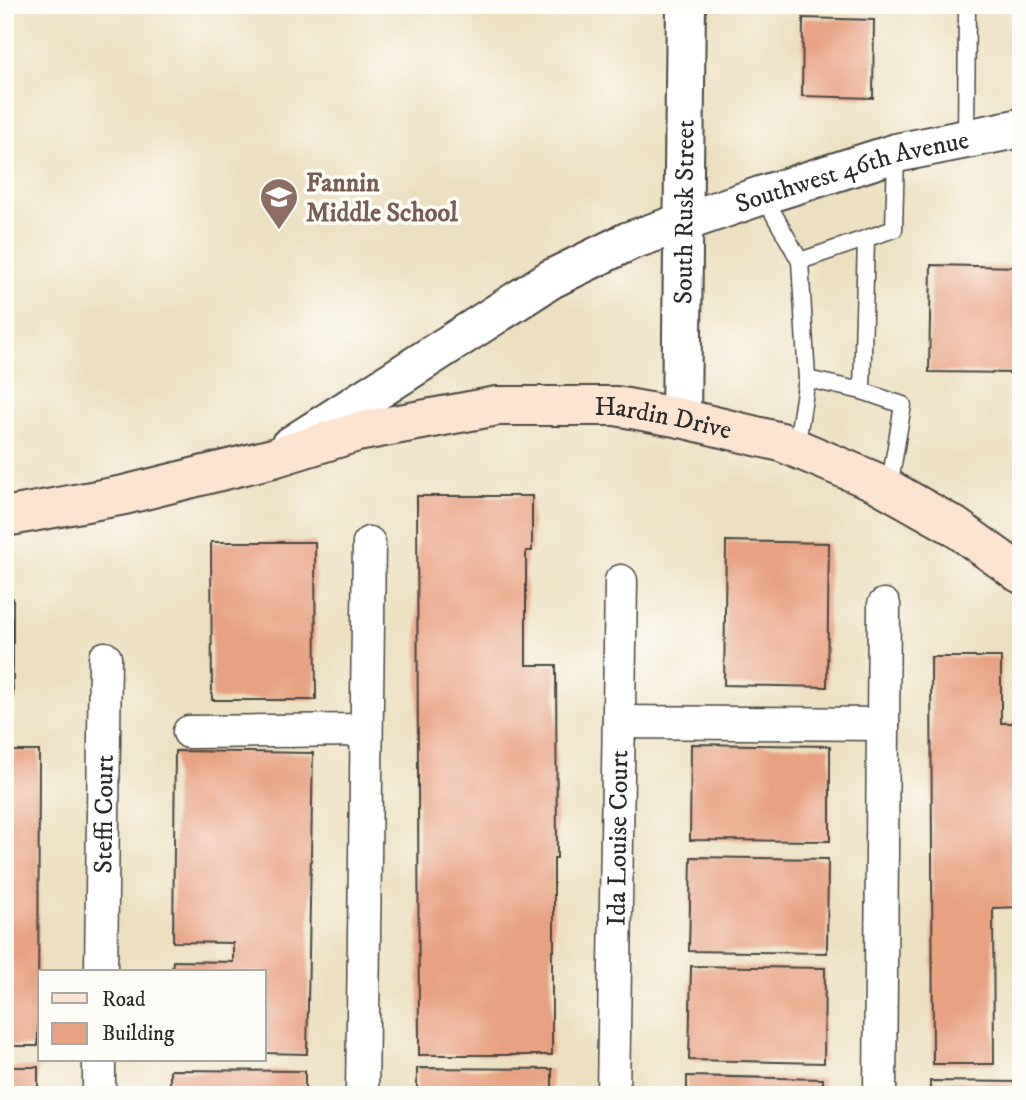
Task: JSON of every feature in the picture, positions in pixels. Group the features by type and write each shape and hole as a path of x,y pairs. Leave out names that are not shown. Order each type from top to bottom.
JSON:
{"main road":[{"name":"Hardin Drive","path":"274,457 357,432 497,406 616,406 782,442 876,481 954,526 1021,574"},
{"path":"5,517 124,495 274,457"}],"street":[{"name":"South Rusk Street","path":"681,418 686,5"},
{"name":"Southwest 46th Avenue","path":"274,457 551,279 629,241 896,153 1021,128"},
{"path":"362,1095 369,542"},
{"name":"Ida Louise Court","path":"613,1095 621,580"},
{"path":"880,1095 884,605"},
{"name":"Steffi Court","path":"100,970 106,658"},
{"path":"619,722 883,724"},
{"path":"189,732 366,730"},
{"path":"99,1062 99,1095"}],"lane":[{"path":"966,139 967,5"},
{"path":"800,261 894,229 896,153"},
{"path":"763,195 800,261 807,379 796,449"},
{"path":"862,391 866,239"},
{"path":"807,379 862,391 903,405 889,489"}],"building":[{"path":"803,18 874,20 873,98 802,96"},
{"path":"931,265 1020,267 1018,373 929,372"},
{"path":"417,496 532,496 532,551 526,551 526,665 556,665 557,858 554,858 552,1055 419,1055"},
{"path":"726,541 829,543 827,687 724,685"},
{"path":"211,542 315,542 316,700 212,700"},
{"path":"5,598 13,598 13,751 39,751 38,1046 5,1046"},
{"path":"931,657 1001,657 1001,723 1021,723 1021,907 993,908 994,1064 933,1064"},
{"path":"691,744 830,746 830,841 690,840"},
{"path":"175,751 313,753 307,1054 266,1053 266,970 172,970 173,961 233,962 233,943 173,942"},
{"path":"691,857 828,859 827,953 689,951"},
{"path":"691,966 825,968 824,1063 689,1060"},
{"path":"5,1067 38,1067 38,1095 5,1095"},
{"path":"417,1068 552,1069 552,1095 417,1095"},
{"path":"170,1070 305,1071 305,1095 170,1095"},
{"path":"687,1076 823,1079 823,1095 687,1095"},
{"path":"930,1081 1021,1082 1021,1095 930,1095"}],"place":[{"name":"Fannin Middle School","path":"279,231"}]}
